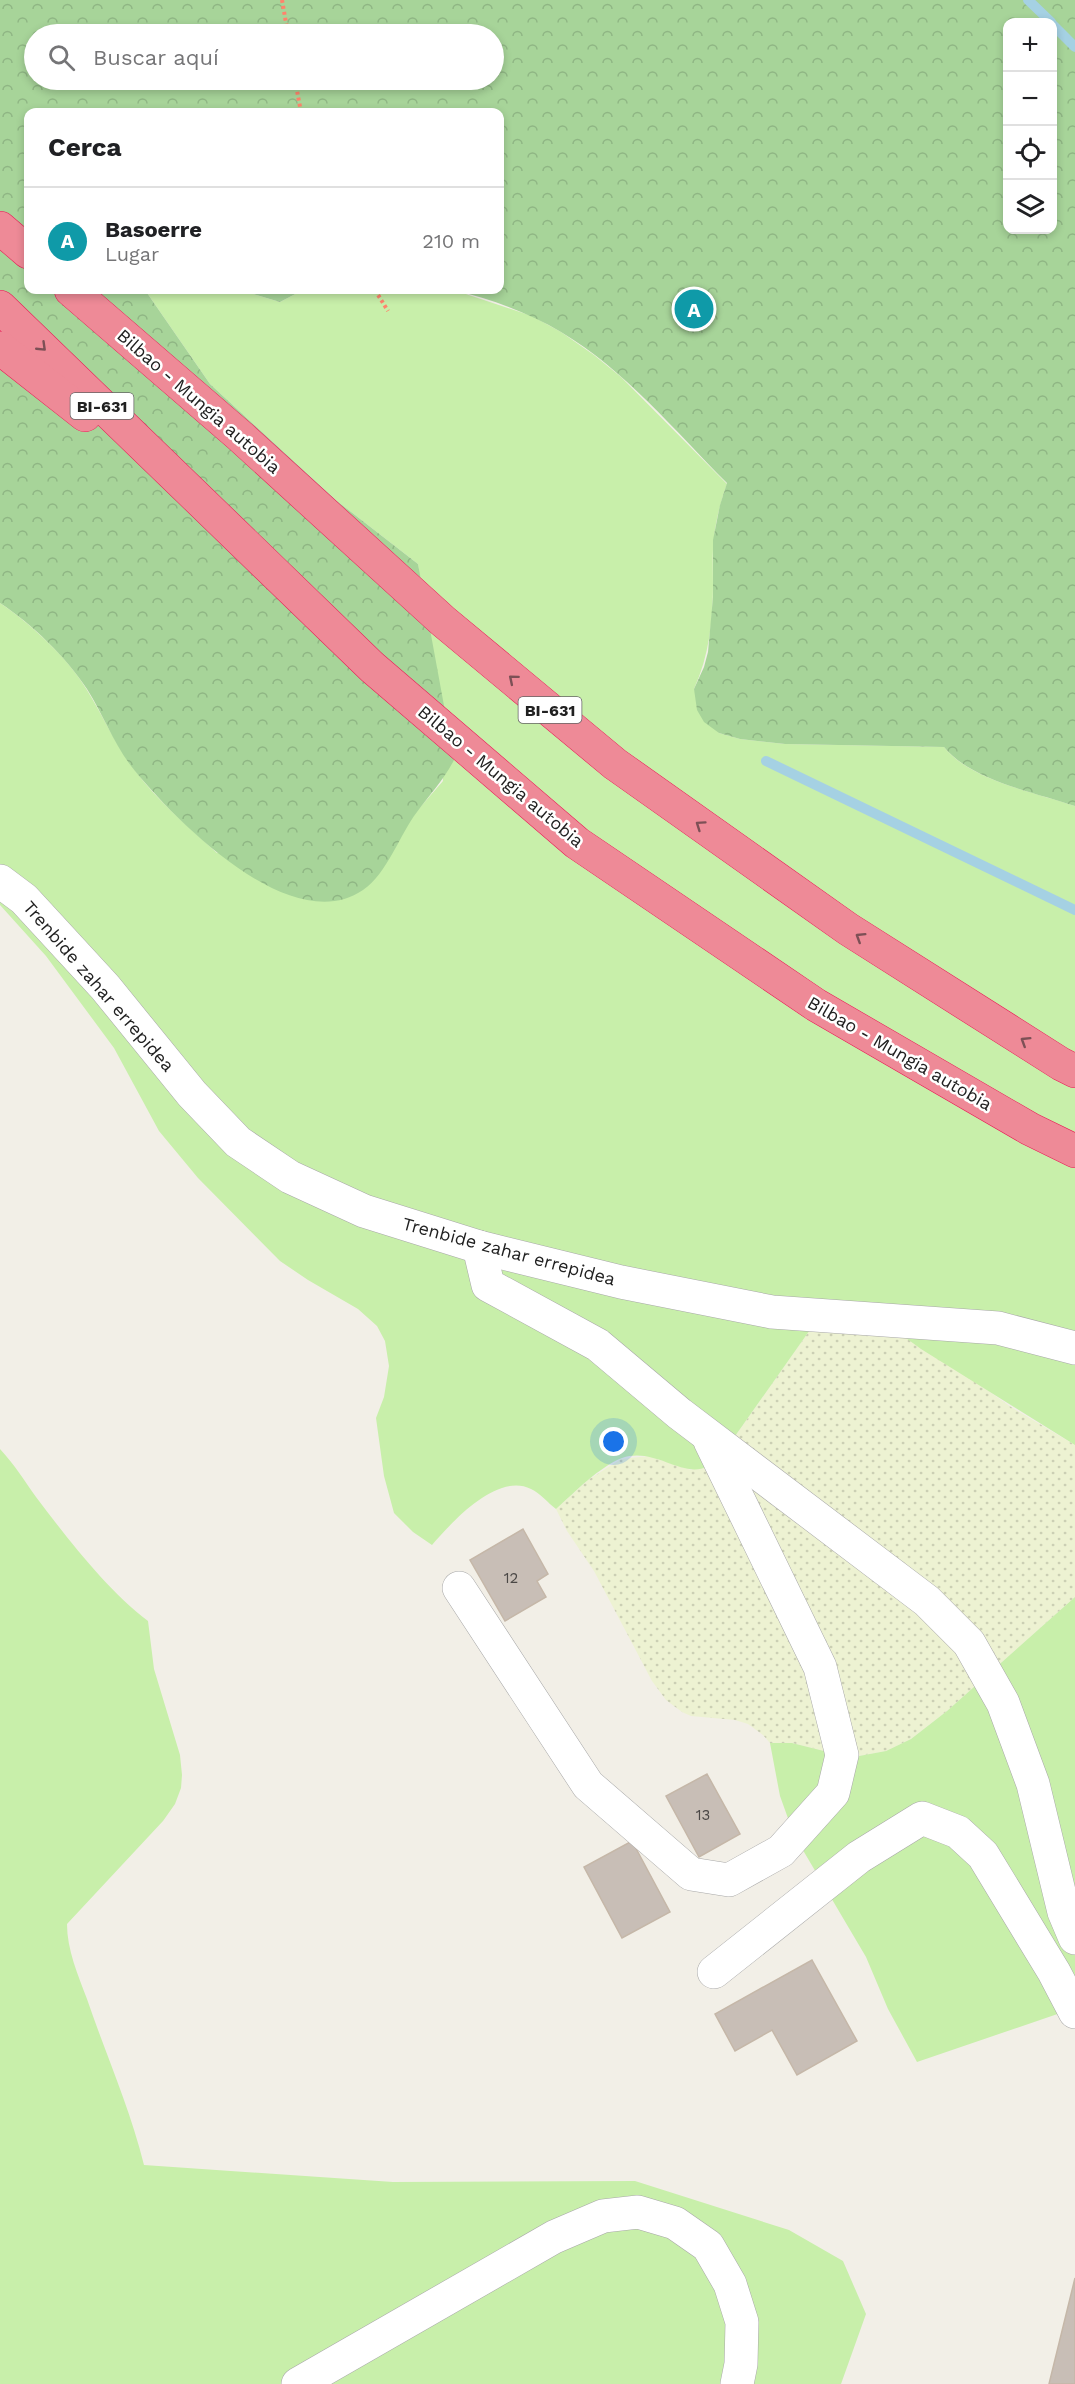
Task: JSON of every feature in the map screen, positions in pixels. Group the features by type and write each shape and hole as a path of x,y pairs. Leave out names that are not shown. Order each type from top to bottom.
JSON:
{"highway":[{"path":"0,228 24,249"},
{"name":"Bilbao - Mungia autobia","path":"76,294 240,436 443,621 615,764 848,929 1075,1071"},
{"name":"Bilbao - Mungia autobia","path":"0,307 372,668 578,843 816,1005 1030,1129 1075,1151"},
{"path":"0,348 204,505"}],"street":[{"name":"Trenbide zahar errepidea","path":"8,893 105,987 192,1094 238,1142 290,1177 364,1211 479,1247 621,1282 772,1312 998,1328 1075,1348"},
{"path":"479,1247 488,1286 598,1345 707,1434 927,1601 969,1643 1003,1703 1033,1784 1064,1912 1075,1938"},
{"path":"459,1588 588,1785 691,1874 729,1880 782,1851 832,1793 842,1755 820,1667 707,1434"},
{"path":"714,1972 859,1857 922,1818 958,1832 983,1856 1054,1972 1075,2012"},
{"path":"298,2384 554,2237 603,2216 638,2212 675,2223 708,2246 730,2284 742,2322 741,2364 737,2384"}],"path":[{"path":"282,0 286,24"},
{"path":"297,90 300,108"},
{"path":"377,294 388,311"}],"green space":[{"path":"0,0 1075,0 1075,806 987,777 956,759 944,747 785,744 740,739 719,733 704,722 697,710 694,689 708,652 713,597 713,540 727,483 648,402 607,364 584,347 522,312 468,294 504,294 504,108 24,108 24,294 148,294 210,384 337,501 418,564 454,760 411,821 372,883 363,890 335,901 303,899 271,887 238,868 178,818 135,771 87,689 59,653 36,631 0,603"},
{"path":"148,294 253,294 280,302 295,294 466,294 532,316 561,332 621,377 727,484 714,538 713,598 709,638 694,689 719,733 740,739 785,744 944,747 970,769 987,777 1075,806 1075,1445 921,1349 895,1330 824,1310 721,1456 709,1466 686,1469 650,1457 622,1458 596,1474 556,1509 531,1489 518,1486 504,1487 476,1502 432,1545 413,1532 394,1513 384,1476 376,1418 384,1397 389,1366 385,1341 377,1326 358,1309 280,1261 198,1178 159,1131 114,1048 46,956 0,905 0,603 36,631 70,666 87,690 121,750 143,781 217,853 416,812 443,781 418,564 337,501 210,384"},
{"path":"253,294 295,294 280,302"},
{"path":"873,1309 1011,1407 1075,1445 1075,1597 947,1711 911,1739 886,1751 859,1756 840,1755 792,1743 770,1743 748,1724 735,1720 691,1716 666,1700 652,1681 594,1571 567,1531 556,1509 588,1480 621,1459 649,1456 691,1470 721,1456 824,1310"},
{"path":"0,1449 88,1563 148,1621 154,1669 180,1755 181,1788 175,1804 163,1821 67,1924 74,1962 125,2102 144,2165 393,2182 635,2181 789,2230 843,2261 866,2314 841,2384 0,2384"},
{"path":"1075,1597 1075,2008 917,2062 888,2009 866,1957 794,1835 780,1796 770,1743 792,1743 840,1755 859,1756 886,1751 911,1739 947,1711"}],"building":[{"path":"523,1529 548,1574 537,1581 546,1597 505,1621 470,1560"},
{"path":"707,1774 740,1834 699,1857 666,1796"},
{"path":"632,1841 670,1912 622,1938 584,1867"},
{"path":"812,1960 857,2041 797,2075 772,2030 735,2051 715,2014"},
{"path":"1075,2278 1075,2384 1049,2384"}],"waterway":[{"path":"1028,0 1047,18"},
{"path":"1057,29 1075,47"},
{"path":"766,761 1075,910"}],"place":[{"name":"Basoerre","path":"694,309"}]}
